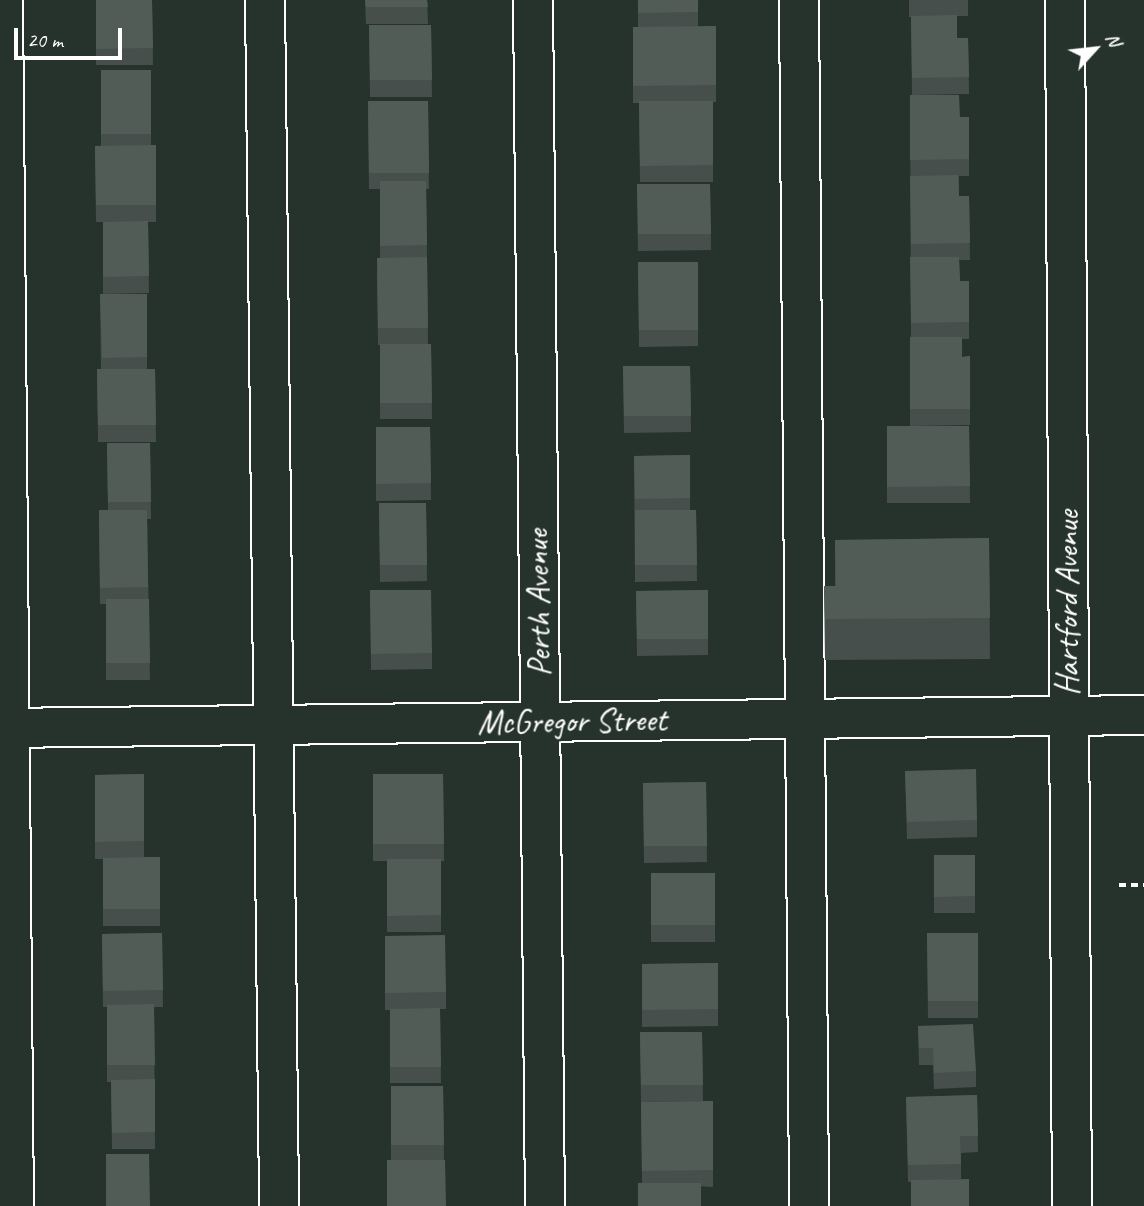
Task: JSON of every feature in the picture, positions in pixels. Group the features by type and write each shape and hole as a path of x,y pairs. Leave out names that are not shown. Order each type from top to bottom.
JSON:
{"street":[{"path":"3,0 6,728 14,1206"},
{"path":"265,0 279,1206"},
{"name":"Perth Avenue","path":"533,0 545,1206"},
{"path":"799,0 809,1206"},
{"name":"Hartford Avenue","path":"1065,0 1072,1206"},
{"name":"McGregor Street","path":"6,728 1144,716"}],"path":[{"path":"1119,885 1144,885"}],"building":[{"path":"96,0 152,0 153,48 96,49"},
{"path":"365,0 427,0 428,7 366,7"},
{"path":"638,0 698,0 698,12 638,13"},
{"path":"957,15 957,38 968,38 969,77 912,78 911,16"},
{"path":"369,25 431,25 432,80 370,80"},
{"path":"716,26 716,85 633,86 633,27"},
{"path":"101,70 151,70 151,134 101,134"},
{"path":"910,95 959,95 960,117 969,117 969,159 910,160"},
{"path":"368,101 428,101 429,173 369,173"},
{"path":"639,101 713,101 713,165 640,166"},
{"path":"156,145 156,205 96,205 95,146"},
{"path":"958,175 959,196 969,196 970,243 911,244 910,176"},
{"path":"380,181 426,181 427,245 380,246"},
{"path":"637,184 710,184 711,234 638,234"},
{"path":"148,221 149,276 103,277 103,222"},
{"path":"427,257 428,328 378,328 377,258"},
{"path":"910,257 959,257 960,281 969,281 969,322 911,323"},
{"path":"638,262 698,262 698,330 639,330"},
{"path":"100,294 147,294 147,357 102,358"},
{"path":"910,337 962,337 962,357 970,356 970,409 910,409"},
{"path":"380,344 431,344 432,403 380,403"},
{"path":"623,366 690,366 691,416 624,416"},
{"path":"97,369 155,369 156,425 98,425"},
{"path":"887,426 969,426 970,486 887,487"},
{"path":"376,427 430,427 431,483 376,484"},
{"path":"107,443 150,443 151,502 108,502"},
{"path":"690,455 690,498 635,499 634,456"},
{"path":"379,503 426,503 427,565 380,565"},
{"path":"99,510 147,510 148,587 100,588"},
{"path":"635,510 696,510 697,565 635,565"},
{"path":"989,538 990,618 825,619 824,586 836,586 835,540"},
{"path":"370,590 431,590 432,653 371,654"},
{"path":"708,590 708,639 637,639 636,591"},
{"path":"106,599 149,599 150,663 106,663"},
{"path":"976,769 977,820 907,822 905,771"},
{"path":"144,774 144,841 95,842 95,775"},
{"path":"373,774 443,774 444,844 373,844"},
{"path":"706,782 707,846 644,846 643,783"},
{"path":"934,855 975,855 975,896 934,897"},
{"path":"160,857 160,909 103,909 103,858"},
{"path":"387,859 441,859 441,915 387,916"},
{"path":"651,873 715,873 715,925 651,925"},
{"path":"162,933 163,990 103,991 102,934"},
{"path":"927,933 978,933 978,1001 928,1001"},
{"path":"445,935 446,992 385,993 385,936"},
{"path":"718,963 718,1009 642,1010 642,964"},
{"path":"154,1004 155,1065 107,1065 107,1005"},
{"path":"440,1008 441,1067 390,1067 390,1009"},
{"path":"973,1024 976,1071 934,1073 933,1048 919,1048 918,1026"},
{"path":"640,1032 702,1032 703,1085 641,1085"},
{"path":"155,1079 155,1132 112,1133 111,1080"},
{"path":"391,1086 443,1086 444,1145 391,1145"},
{"path":"977,1095 978,1136 960,1136 961,1164 908,1165 906,1097"},
{"path":"713,1101 713,1170 642,1171 641,1102"},
{"path":"106,1154 149,1154 150,1206 106,1206"},
{"path":"387,1160 445,1160 446,1206 387,1206"},
{"path":"969,1179 969,1206 911,1206 911,1180"},
{"path":"638,1183 701,1183 701,1206 638,1206"}]}
